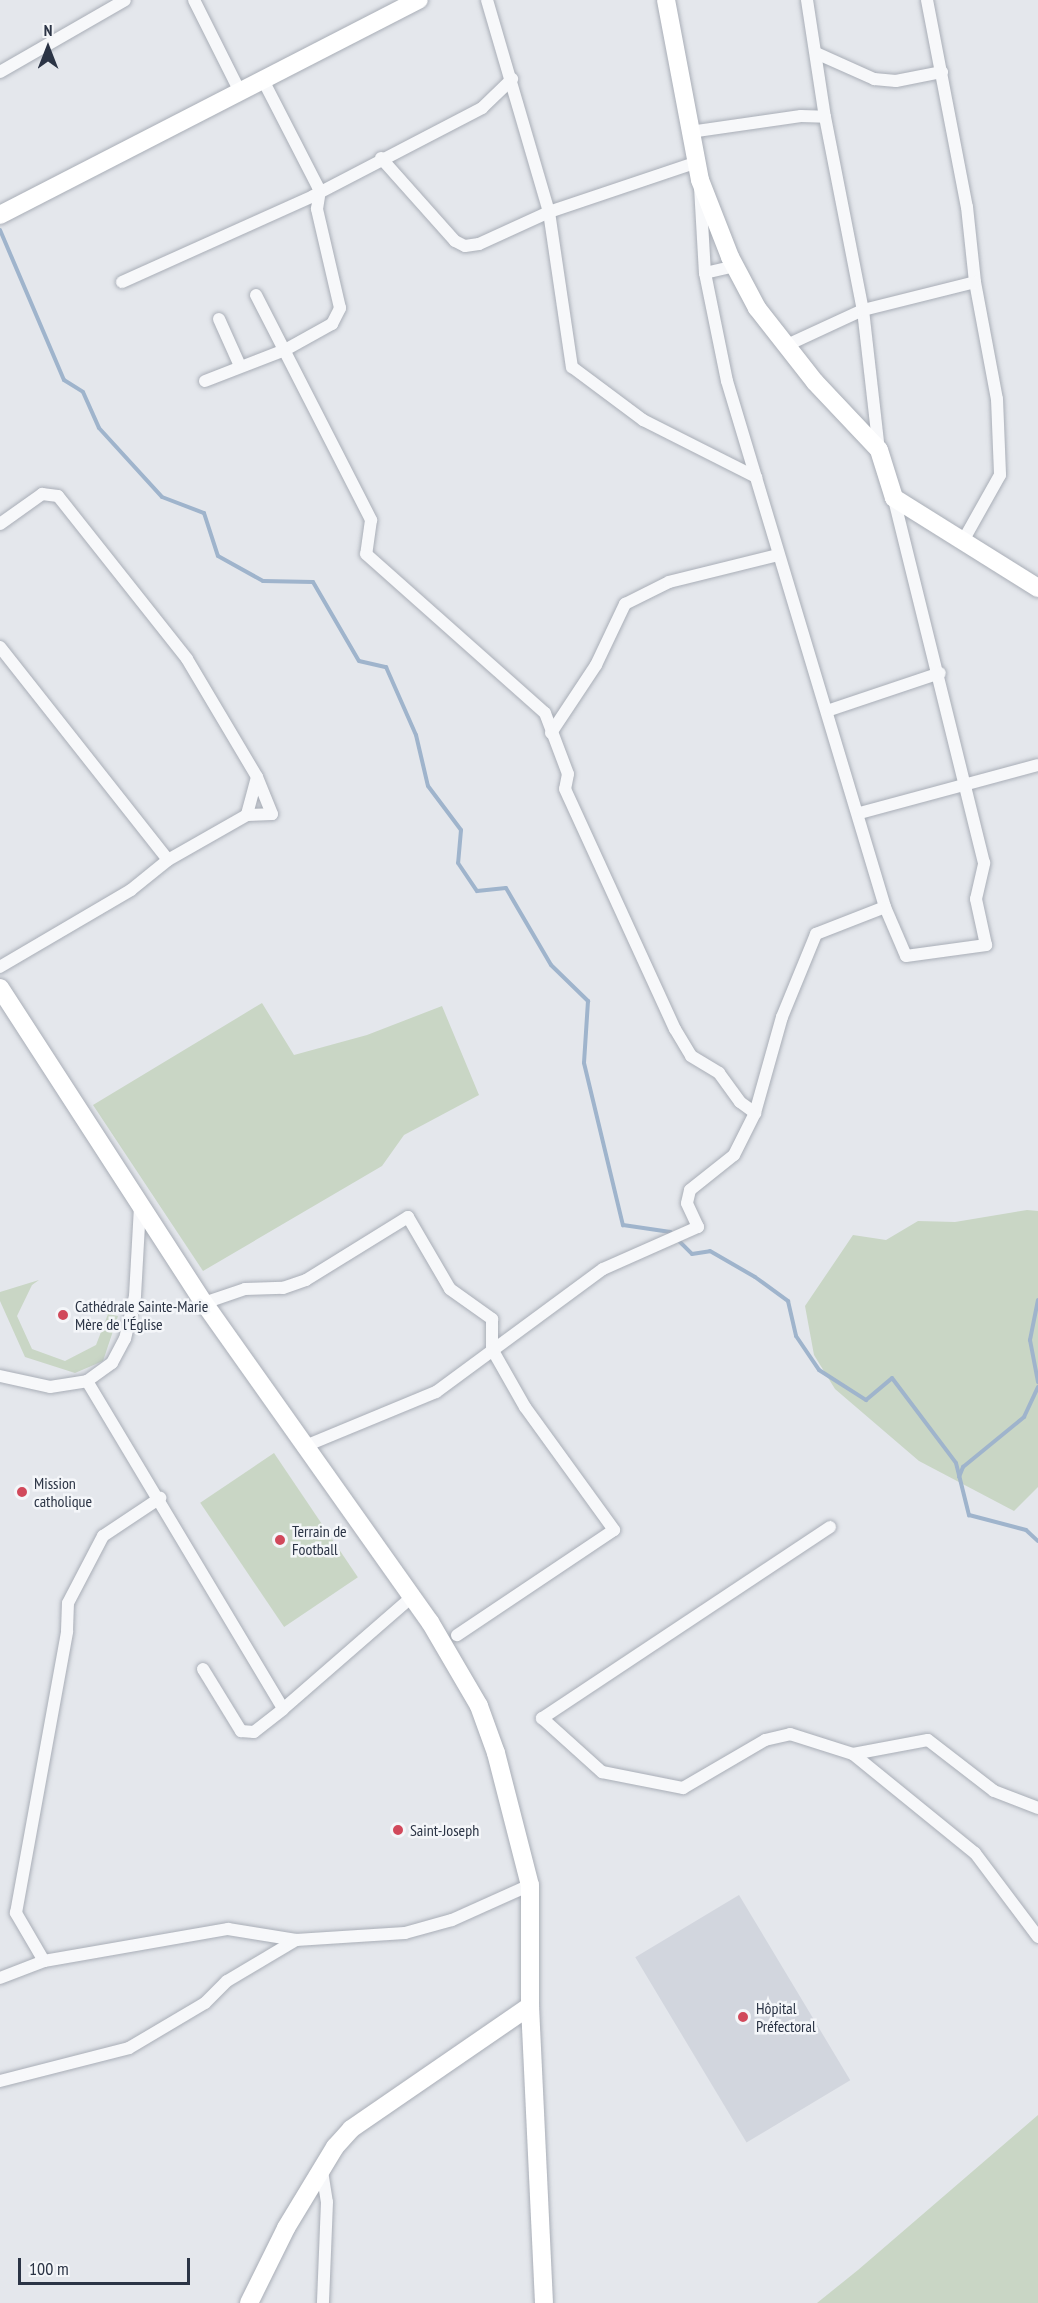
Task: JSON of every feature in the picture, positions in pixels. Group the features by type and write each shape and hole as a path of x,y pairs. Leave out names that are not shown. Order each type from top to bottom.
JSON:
{"street":[{"path":"0,72 126,0"},
{"path":"194,0 239,90"},
{"path":"0,215 262,78 419,0"},
{"path":"487,0 512,79 549,212 572,367 643,420 756,477"},
{"path":"666,0 698,171 705,273 728,381 778,555 860,813 885,907 906,956 986,945 976,899 984,863 940,673 894,498 879,450 863,310 825,117 807,0"},
{"path":"927,0 967,207 975,282 997,399 1000,475 963,541"},
{"path":"816,53 874,79 896,81 942,72"},
{"path":"205,381 285,350 332,324 340,308 317,209 320,191 262,78"},
{"path":"122,282 320,191 482,108 512,79"},
{"path":"690,132 801,116 825,117"},
{"path":"381,158 455,241 465,246 478,244 549,212 698,171"},
{"path":"698,171 735,266 757,308 785,346 879,450"},
{"path":"705,273 735,266"},
{"path":"785,346 863,310 975,282"},
{"path":"256,296 371,520 366,554 545,712 568,774 565,789 675,1029 691,1056 719,1073 740,1102 755,1113"},
{"path":"219,319 240,366"},
{"path":"0,524 42,494 58,496 187,659 257,777 272,814 247,815 168,860 131,890 0,967"},
{"path":"894,498 1038,588"},
{"path":"551,733 596,665 625,604 669,582 778,555"},
{"path":"0,647 168,860"},
{"path":"827,711 940,673"},
{"path":"860,813 964,783 1038,765"},
{"path":"247,815 257,777"},
{"path":"303,1447 436,1392 603,1269 678,1238 698,1227 687,1203 690,1190 734,1155 755,1113 782,1017 816,934 885,907"},
{"path":"0,988 204,1304 303,1447 412,1597 478,1706 496,1753 530,1885 530,2006 544,2303"},
{"path":"0,1376 50,1387 87,1381 112,1363 125,1339 135,1296 140,1206"},
{"path":"204,1304 245,1289 283,1288 306,1280 408,1217 450,1289 492,1319 492,1349 525,1407 614,1530 457,1635"},
{"path":"87,1381 160,1498 283,1709"},
{"path":"44,1961 16,1912 67,1631 68,1603 103,1536 160,1498"},
{"path":"830,1527 542,1718 602,1772 683,1788 765,1740 790,1734 854,1754 975,1853 1038,1937"},
{"path":"203,1669 241,1731 254,1732 412,1597"},
{"path":"854,1754 928,1740 994,1791 1038,1808"},
{"path":"0,1978 44,1961 228,1929 296,1940 405,1933 452,1920 530,1885"},
{"path":"0,2081 129,2048 205,2003 227,1981 296,1940"},
{"path":"249,2303 286,2228 322,2171 334,2147 351,2129 530,2006"},
{"path":"322,2171 327,2202 323,2303"}],"shaded area":[{"name":"Hôpital Préfectoral","path":"739,1895 850,2080 747,2142 635,1957"}],"green space":[{"path":"262,1003 294,1055 367,1035 442,1006 479,1095 404,1135 382,1166 203,1271 93,1105"},
{"path":"1027,1210 1038,1211 1038,1487 1014,1511 919,1461 835,1389 814,1355 805,1306 853,1235 886,1240 918,1221 955,1222"},
{"path":"39,1280 32,1285 17,1316 32,1349 65,1361 96,1345 108,1314 118,1316 103,1361 75,1373 25,1357 0,1301 0,1292"},
{"name":"Terrain de Football","path":"274,1453 358,1577 284,1627 200,1503"},
{"path":"1038,2115 1038,2303 817,2303 858,2270"}],"waterway":[{"path":"0,230 64,380 83,392 99,428 162,497 204,513 218,556 263,581 313,582 359,661 386,667 416,735 428,786 461,830 458,863 477,891 506,888 551,965 588,1001 584,1063 623,1225 670,1232 692,1254 710,1251 755,1277 788,1301 796,1336 819,1370 866,1400 892,1378 956,1463 969,1515 1026,1530 1038,1541"},
{"path":"1038,1300 1030,1340 1038,1382"},
{"path":"959,1477 963,1467 1024,1417 1038,1387"}],"place":[{"name":"Cathédrale Sainte-Marie Mère de l'Église","path":"63,1315"},
{"name":"Mission catholique","path":"22,1492"},
{"name":"Terrain de Football","path":"280,1540"},
{"name":"Saint-Joseph","path":"398,1830"},
{"name":"Hôpital Préfectoral","path":"743,2017"}]}
